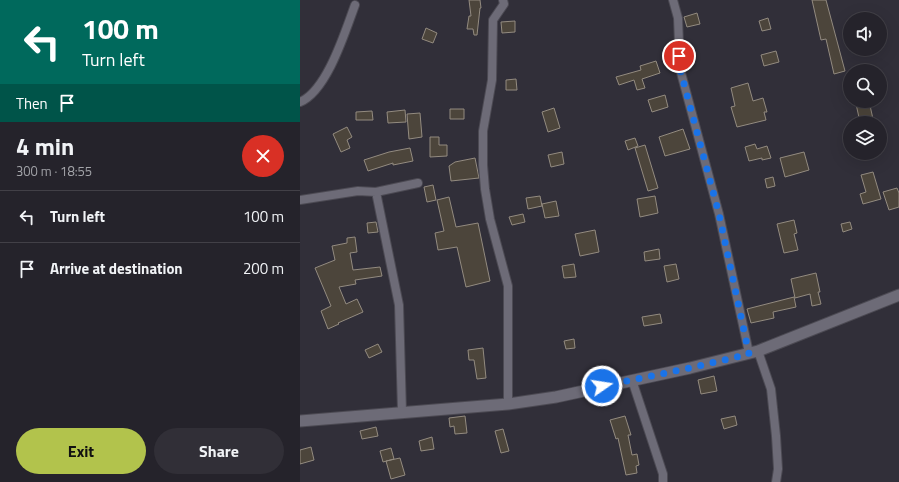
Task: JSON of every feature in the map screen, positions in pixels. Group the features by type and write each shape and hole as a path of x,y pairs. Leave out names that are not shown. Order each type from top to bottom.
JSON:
{"street":[{"path":"503,0 504,4 493,20 492,80 483,131 483,164 490,219 508,286 508,404"},
{"path":"673,0 678,18 680,69 754,352 771,389 778,468 776,482"},
{"path":"300,102 307,99 323,79 340,48 355,5"},
{"path":"300,200 358,191 376,192 418,183"},
{"path":"376,192 398,305 402,412"},
{"path":"300,421 508,404 556,397 690,368 754,352 899,295"},
{"path":"632,380 663,474 663,482"}],"building":[{"path":"469,0 480,0 481,8 477,35 474,35 473,29 467,29 469,16 471,16"},
{"path":"812,0 826,0 843,64 843,72 834,74 826,39 821,40"},
{"path":"697,13 700,24 687,27 684,17"},
{"path":"768,18 771,29 762,31 759,21"},
{"path":"515,21 515,32 502,33 501,22"},
{"path":"426,28 437,33 433,43 422,39"},
{"path":"776,51 779,62 764,66 761,55"},
{"path":"656,61 660,73 642,79 645,88 637,90 634,80 619,85 616,77 641,70 640,66"},
{"path":"516,79 517,90 506,90 506,80"},
{"path":"748,83 753,101 763,98 767,112 764,112 766,120 737,127 731,107 735,106 731,88"},
{"path":"665,95 668,107 652,112 648,100"},
{"path":"554,108 560,128 548,132 542,112"},
{"path":"857,108 871,108 872,116 859,116"},
{"path":"450,109 464,109 464,119 450,119"},
{"path":"405,110 406,122 388,123 387,112"},
{"path":"372,111 373,120 356,120 356,112"},
{"path":"420,113 422,137 409,139 407,114"},
{"path":"347,127 352,137 347,140 350,148 341,152 333,134"},
{"path":"683,129 690,149 665,156 659,137"},
{"path":"430,137 439,137 439,145 447,145 447,156 430,157"},
{"path":"635,138 638,146 628,150 625,141"},
{"path":"755,144 757,149 767,146 771,158 762,160 762,158 749,161 745,147"},
{"path":"645,145 658,188 648,191 635,148"},
{"path":"410,148 413,161 393,165 393,163 368,171 364,160 389,152"},
{"path":"562,152 564,164 551,167 548,155"},
{"path":"804,152 809,170 785,177 780,158"},
{"path":"475,158 479,178 451,181 449,166 455,162"},
{"path":"873,172 881,199 863,204 860,194 866,192 861,175"},
{"path":"773,177 775,186 767,188 765,179"},
{"path":"433,185 436,200 427,202 424,187"},
{"path":"897,188 899,193 899,207 889,210 883,192"},
{"path":"540,196 542,206 528,209 526,198"},
{"path":"655,196 658,213 640,217 637,199"},
{"path":"449,197 456,227 478,223 490,281 466,287 457,247 438,250 435,233 444,231 437,200"},
{"path":"556,201 559,216 545,218 542,204"},
{"path":"523,214 525,222 512,225 509,217"},
{"path":"794,220 797,233 794,234 798,250 784,253 777,224"},
{"path":"376,222 378,232 368,233 367,223"},
{"path":"850,222 852,229 843,232 841,224"},
{"path":"595,230 599,252 580,256 575,234"},
{"path":"355,237 357,252 350,253 353,270 380,267 382,276 355,280 356,284 339,287 346,304 357,299 363,312 328,329 321,311 331,306 315,268 335,260 332,246 347,243 347,238"},
{"path":"659,249 660,259 645,261 644,252"},
{"path":"574,264 576,277 564,278 562,266"},
{"path":"676,264 679,279 667,282 664,266"},
{"path":"816,273 821,304 812,306 810,294 795,298 791,279"},
{"path":"794,297 796,307 773,312 774,318 751,323 747,309"},
{"path":"660,314 662,323 644,326 642,317"},
{"path":"574,339 575,348 566,349 564,341"},
{"path":"378,344 382,352 369,358 365,350"},
{"path":"483,348 486,378 477,379 474,360 469,360 468,350"},
{"path":"714,376 717,391 701,394 698,380"},
{"path":"465,416 467,433 455,434 454,426 450,427 449,418"},
{"path":"625,416 631,435 628,435 632,455 637,454 639,465 636,466 637,473 626,475 618,438 616,439 610,420"},
{"path":"735,416 737,425 724,429 721,419"},
{"path":"376,427 378,436 362,439 360,431"},
{"path":"503,429 509,451 501,453 495,431"},
{"path":"432,437 434,449 421,451 419,441"},
{"path":"311,447 314,460 300,464 300,450"},
{"path":"391,448 394,459 383,462 380,451"},
{"path":"400,458 405,475 391,479 386,461"}],"route":[{"path":"602,386 749,354 719,214 680,69 679,56"}]}
